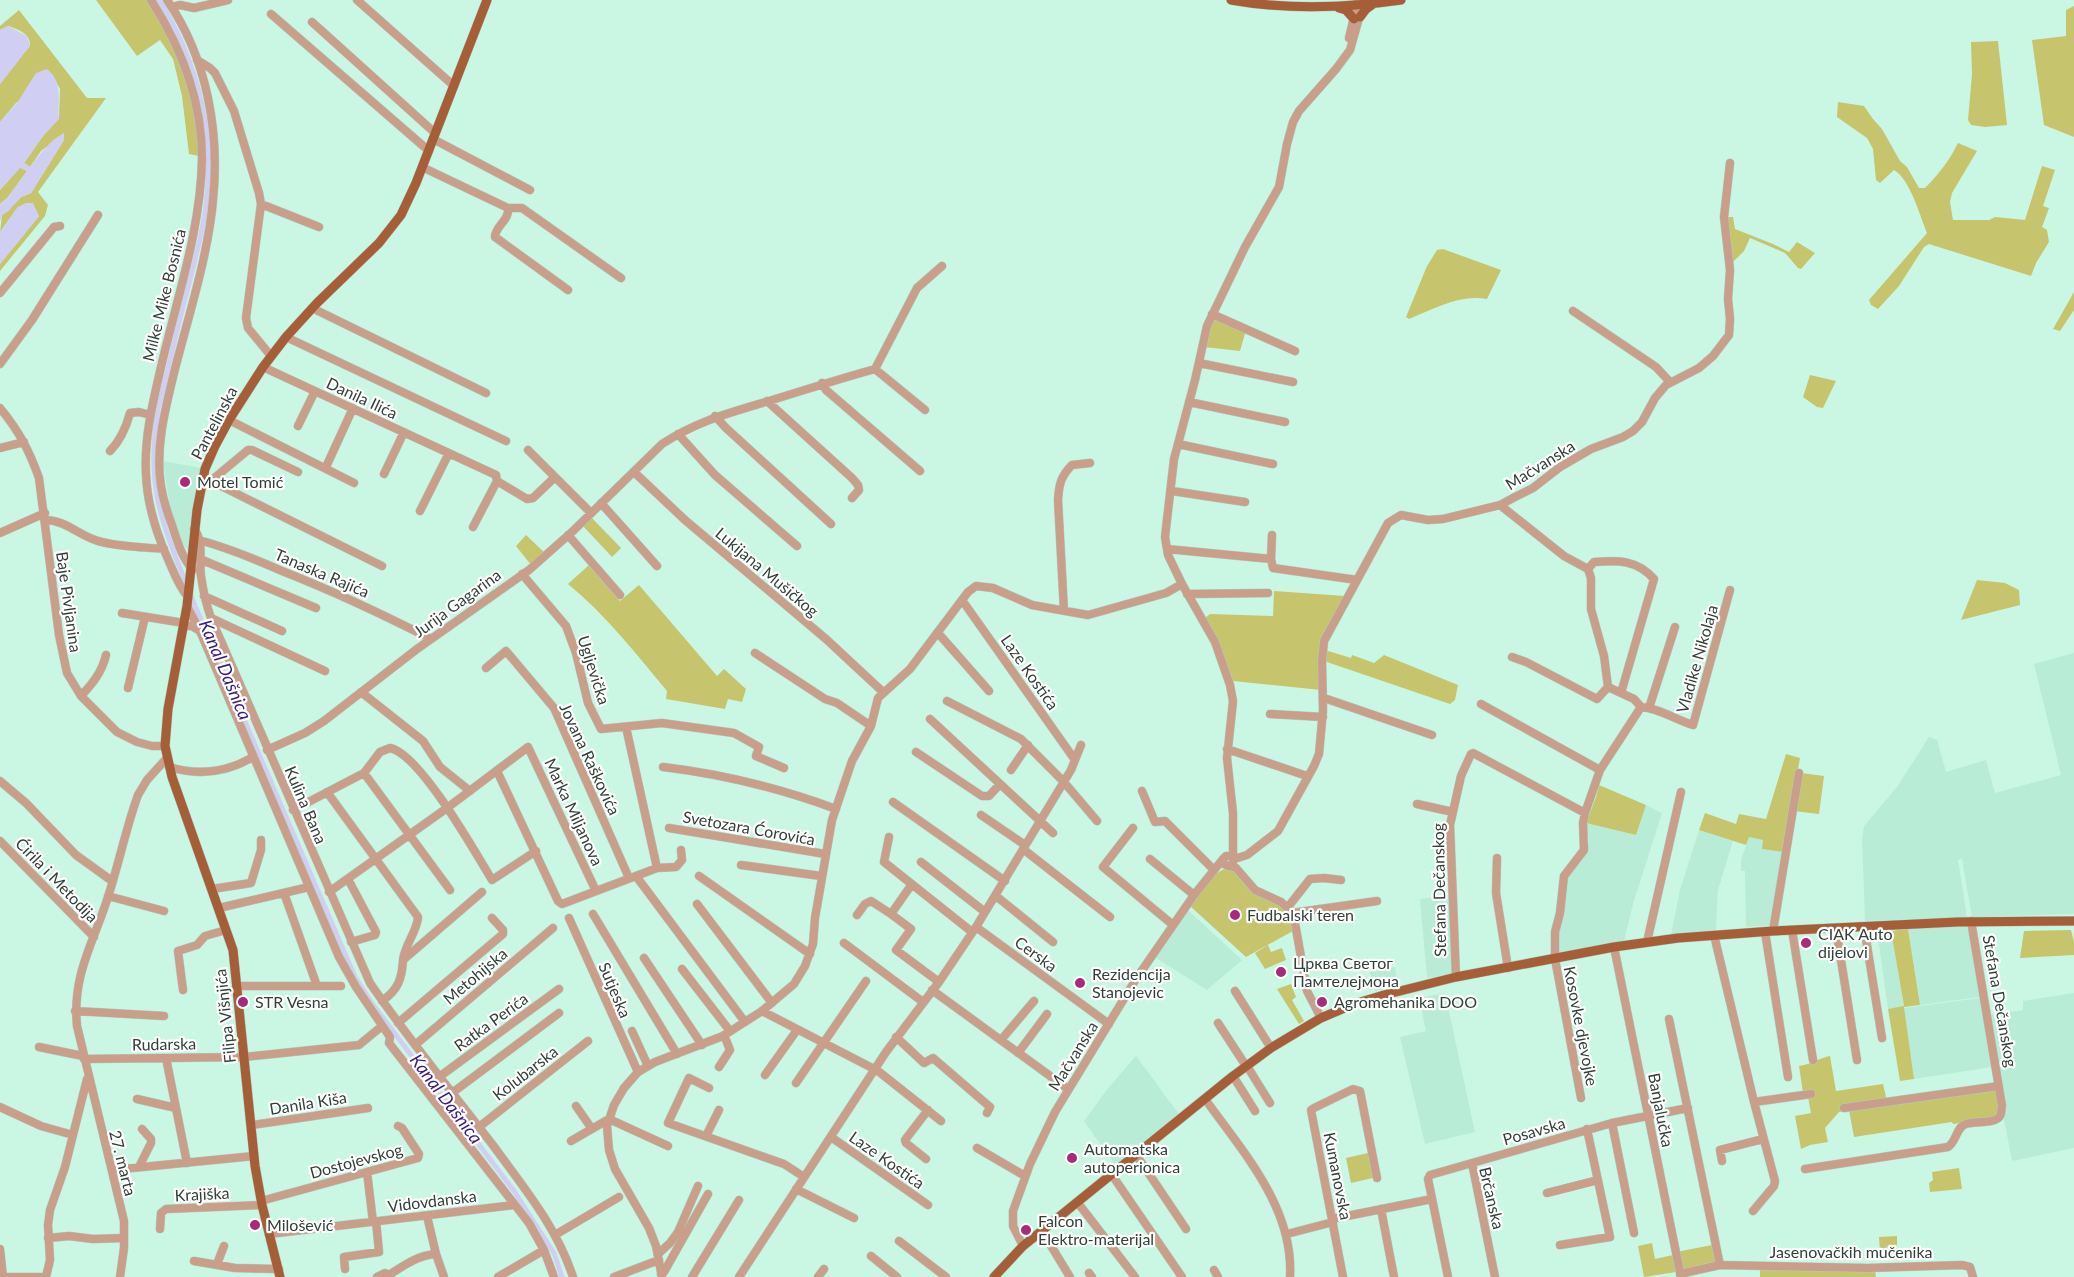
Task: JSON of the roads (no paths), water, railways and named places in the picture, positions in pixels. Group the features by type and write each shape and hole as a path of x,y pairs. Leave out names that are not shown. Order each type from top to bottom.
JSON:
{"main road":[{"name":"Pantelinska","path":"187,602 196,571 195,529 215,446 263,367 286,337 312,308 387,235 408,204 487,0"},
{"path":"1231,0 1281,5 1334,6 1401,0"},
{"path":"1334,6 1346,10 1357,18 1374,4"},
{"name":"Filipa Višnjića","path":"187,602 168,709 165,746 168,763 233,950 254,1156 262,1203 280,1273"},
{"name":"Stefana Dečanskog","path":"994,1277 1023,1246 1041,1231 1271,1048 1321,1018 1384,994 1456,977 1647,942 1769,931 1971,921 2074,921"}],"street":[{"name":"Milke Mike Bosnića","path":"151,0 178,49 185,68 198,113 202,159 198,213 150,415 146,476 155,522 164,549 339,957 390,1037 389,1043 515,1205"},
{"path":"167,0 194,8 228,0"},
{"path":"357,0 454,86"},
{"path":"1321,1018 1307,991 1290,910 1281,902 1255,890 1230,861 1233,813 1227,749 1233,701 1230,684 1215,642 1182,584 1167,549 1165,537 1178,444 1203,339 1212,314 1245,247 1280,187 1287,144 1296,116 1343,60 1360,2"},
{"path":"178,4 207,96 214,133 216,162 213,203 204,252 166,408 159,466 160,485 166,507 183,555 196,571"},
{"path":"271,14 429,151"},
{"path":"312,22 434,136 530,190"},
{"path":"197,60 215,73 234,111 259,193 261,204 246,318 248,328 271,356"},
{"name":"Mačvanska","path":"1247,855 1278,831 1319,754 1324,698 1322,665 1324,641 1381,532 1388,523 1396,516 1433,521 1500,505 1533,488 1560,467 1591,449 1633,431 1642,422 1655,398 1670,382 1687,376 1699,368 1719,349 1729,335 1730,270 1724,217 1730,163"},
{"path":"422,167 508,208 522,208 621,278"},
{"path":"261,204 319,227"},
{"path":"508,208 508,214 495,233 495,237 568,290"},
{"path":"0,364 32,320 98,215"},
{"path":"0,293 54,227 60,226"},
{"path":"925,410 875,369 917,288 942,266"},
{"path":"312,308 486,393"},
{"path":"1573,311 1656,367 1670,382"},
{"path":"1212,314 1295,351"},
{"path":"286,337 506,441"},
{"path":"1199,363 1293,382"},
{"name":"Danila Ilića","path":"263,367 496,475 497,481 527,499 533,498 555,477"},
{"name":"Jurija Gagarina","path":"267,750 305,733 430,639 522,574 568,535 662,444 715,416 875,369"},
{"path":"822,383 826,390 920,471"},
{"path":"298,426 315,391"},
{"path":"767,401 852,478 859,490 852,498"},
{"path":"1189,402 1285,422"},
{"name":"Baje Pivljanina","path":"0,408 17,428 39,478 62,656 67,673 81,696 108,724 126,738 152,746 165,746"},
{"path":"326,467 352,408"},
{"path":"110,451 122,436 130,413 150,415"},
{"path":"715,416 831,524"},
{"path":"229,420 354,483"},
{"path":"384,474 404,432"},
{"path":"678,434 715,475 797,546"},
{"path":"0,448 24,442"},
{"path":"1178,444 1273,464"},
{"name":"Pantelinska","path":"207,478 248,450 298,472"},
{"path":"528,450 591,513"},
{"path":"420,511 449,453"},
{"path":"1064,610 1059,483 1072,465 1090,463"},
{"name":"Lukijana Mušičkog","path":"634,472 693,527 826,639 883,692"},
{"path":"207,478 382,566"},
{"path":"473,527 497,481"},
{"path":"1172,491 1245,502"},
{"path":"601,503 657,566"},
{"path":"1500,505 1550,546 1588,569 1591,578 1590,609 1604,656 1608,687 1597,699 1512,657"},
{"path":"0,533 45,516 62,522 87,538 102,542 164,549"},
{"name":"Kulina Bana","path":"195,529 199,540 200,559 196,571 211,618 370,983 535,1202 555,1235 573,1277"},
{"path":"568,535 620,595"},
{"path":"1272,535 1273,568 1357,580"},
{"name":"Tanaska Rajića","path":"199,540 303,579 373,610 430,639"},
{"path":"1167,549 1271,559"},
{"path":"200,559 316,608"},
{"path":"1588,569 1594,562 1628,562 1637,564 1654,579 1621,693"},
{"name":"Ugljevička","path":"522,574 566,626 576,653 588,703 601,729 662,723 734,733 759,747 756,756 784,768"},
{"name":"Svetozara Ćorovića","path":"661,1275 650,1228 615,1169 607,1137 609,1119 618,1096 638,1072 727,1033 772,1004 795,984 813,944 821,876 836,809 852,761 871,726 875,706 883,692 910,669 962,600 976,586 986,586 1023,602 1083,615 1097,614 1166,593 1182,584"},
{"name":"Vladike Nikolaja","path":"1608,687 1634,699 1645,707 1693,725 1730,590"},
{"path":"1188,594 1268,593"},
{"path":"204,596 282,630"},
{"name":"Laze Kostića","path":"962,600 1075,760"},
{"path":"122,613 184,624 200,631"},
{"path":"128,688 145,617"},
{"path":"211,618 325,671"},
{"name":"Vladike Nikolaja","path":"1555,959 1555,932 1560,913 1564,876 1584,850 1585,813 1600,770 1645,707 1675,627"},
{"path":"938,633 989,691"},
{"name":"Jovana Raškovića","path":"486,668 506,651 554,708 633,877 745,1022"},
{"path":"755,653 871,726"},
{"path":"81,696 97,678 106,655"},
{"path":"361,692 423,741 440,767 470,791"},
{"path":"1324,698 1432,735"},
{"path":"948,701 1021,739 1063,781 1097,821"},
{"path":"1481,704 1600,770"},
{"path":"1270,714 1323,717"},
{"path":"930,719 1053,833"},
{"path":"626,727 657,868"},
{"path":"1011,770 1028,745"},
{"name":"Laze Kostića","path":"739,1277 896,1037 939,982 996,896 1081,746"},
{"name":"Marka Miljanova","path":"329,892 528,747 596,891"},
{"path":"293,810 364,773 380,752 394,748 410,759 447,808 492,880 536,851"},
{"path":"1227,749 1307,776"},
{"path":"916,752 982,796 988,796 1000,784"},
{"name":"Stefana Dečanskog","path":"1456,977 1450,825 1461,776 1473,753 1585,813"},
{"path":"168,763 194,773 218,771 236,766 253,757"},
{"name":"27. marta","path":"120,1277 124,1221 83,1058 75,1011 75,995 80,973 108,896 138,795 147,780 168,763"},
{"path":"663,767 698,771 768,786 836,809"},
{"path":"497,771 558,901 565,904 657,868 677,867 682,860 681,850"},
{"path":"364,773 450,890"},
{"path":"1788,1077 1769,931 1799,773"},
{"path":"0,781 76,855 112,881"},
{"path":"1142,791 1155,822 1165,821 1212,872 1230,861 1247,855"},
{"path":"327,792 417,917 417,923 405,947 401,980 393,992 382,1001"},
{"path":"1647,942 1682,792"},
{"path":"893,802 1005,881"},
{"path":"1417,804 1453,812"},
{"path":"981,815 1110,917"},
{"name":"Svetozara Ćorovića","path":"669,828 825,854"},
{"path":"1133,828 1103,867 1173,925"},
{"path":"889,837 884,861 974,929"},
{"path":"212,889 251,883 261,850 261,840"},
{"name":"Ćirila i Metodija","path":"0,841 94,937"},
{"path":"1243,874 1242,863 1247,855"},
{"path":"1497,858 1496,893 1508,968"},
{"path":"1150,859 1194,895"},
{"path":"921,862 985,912"},
{"path":"741,865 821,876"},
{"name":"Mačvanska","path":"1023,1246 1014,1231 1012,1217 1025,1176 1068,1089 1173,925 1212,872"},
{"path":"699,876 810,954"},
{"path":"348,879 376,932 375,935 351,942"},
{"path":"1290,910 1310,879 1341,880"},
{"path":"891,914 912,884"},
{"path":"219,908 309,887"},
{"path":"403,960 482,892"},
{"path":"284,893 317,986"},
{"path":"108,896 164,910"},
{"path":"996,896 1053,942"},
{"path":"857,915 865,904 871,901 911,929 896,950 939,982"},
{"path":"1290,910 1377,901"},
{"path":"697,904 772,1004"},
{"path":"593,914 677,1054"},
{"path":"398,1023 503,934 492,918"},
{"name":"Sutjeska","path":"569,918 638,1072"},
{"name":"Stefana Dečanskog","path":"1805,1169 1948,1147 1953,1144 1965,1124 1996,1120 2001,1115 1999,1086 1971,921"},
{"path":"1864,927 1882,1038"},
{"name":"Metohijska","path":"415,1045 553,928"},
{"path":"1836,928 1857,1060"},
{"name":"Cerska","path":"974,929 1109,1024"},
{"path":"183,990 178,951 197,945 205,936 226,930"},
{"path":"1792,930 1813,1060"},
{"path":"1714,935 1775,1181 1774,1186 1753,1211"},
{"path":"844,943 923,1002"},
{"name":"Banjalučka","path":"1614,947 1680,1275"},
{"path":"644,958 702,1045"},
{"name":"Kosovke djevojke","path":"1555,959 1581,1098"},
{"path":"681,969 727,1033 730,1050 719,1066"},
{"path":"796,1083 866,981"},
{"path":"237,986 341,986"},
{"name":"Ratka Perića","path":"440,1077 559,989"},
{"path":"932,990 1068,1089"},
{"path":"1235,991 1271,1048"},
{"path":"1001,1040 1034,1001"},
{"path":"75,1011 164,1016"},
{"path":"762,1011 882,1074 941,1121"},
{"path":"452,1093 559,1014"},
{"path":"1018,1053 1047,1014"},
{"path":"1669,1019 1720,1265"},
{"path":"1218,1023 1270,1103"},
{"name":"Rudarska","path":"83,1058 244,1057 359,1045 382,1026"},
{"path":"765,1075 797,1030"},
{"path":"632,1031 648,1066"},
{"path":"896,1037 924,1063 933,1058 990,1107 987,1113"},
{"name":"Kolubarska","path":"479,1127 588,1041"},
{"path":"39,1047 83,1058"},
{"path":"166,1058 187,1163"},
{"path":"1233,1076 1255,1111"},
{"path":"46,1277 50,1260 48,1238 50,1210 65,1167 88,1078"},
{"path":"709,1088 689,1078 668,1122 784,1164 804,1177"},
{"name":"Stefana Dečanskog","path":"1844,1108 1999,1086"},
{"name":"Kumanovska","path":"1343,1277 1311,1110 1353,1089 1360,1091 1377,1178"},
{"path":"1754,1102 1811,1094"},
{"path":"137,1100 176,1108"},
{"path":"1205,1100 1251,1163 1281,1216 1287,1234 1291,1265 1290,1277"},
{"path":"576,1106 592,1129"},
{"path":"0,1107 41,1126 72,1136"},
{"name":"Danila Kiša","path":"252,1125 368,1108"},
{"path":"1587,1129 1688,1108"},
{"path":"706,1136 719,1110"},
{"path":"926,1159 905,1140 928,1110"},
{"path":"571,1141 609,1119 668,1146"},
{"path":"1612,1123 1634,1233"},
{"name":"Dostojevskog","path":"262,1203 419,1158 419,1154 402,1128 398,1126"},
{"path":"139,1167 151,1143 151,1139 142,1129"},
{"name":"Posavska","path":"1472,1163 1587,1129 1610,1237 1560,1245"},
{"name":"Laze Kostića","path":"831,1137 928,1205"},
{"path":"1722,1161 1720,1150 1763,1139"},
{"path":"977,1148 1025,1176"},
{"path":"112,1170 254,1156"},
{"path":"1137,1156 1186,1229"},
{"name":"Brčanska","path":"1448,1277 1428,1179 1430,1175 1472,1163 1495,1277"},
{"path":"345,1269 344,1257 379,1252 367,1172"},
{"path":"1113,1176 1182,1277"},
{"path":"1547,1193 1598,1180"},
{"path":"614,1277 658,1257 678,1232 698,1186"},
{"path":"796,1189 854,1218"},
{"name":"Svetozara Ćorovića","path":"661,1275 708,1194"},
{"path":"555,1235 620,1197"},
{"path":"1287,1234 1332,1220 1432,1198"},
{"path":"692,1277 739,1200"},
{"name":"Krajiška","path":"160,1229 161,1213 165,1209 262,1203"},
{"path":"1078,1203 1135,1277"},
{"path":"515,1205 529,1223 544,1250 554,1277"},
{"name":"Vidovdanska","path":"269,1234 515,1205"},
{"path":"1381,1209 1394,1277"},
{"path":"428,1216 436,1254 444,1277"},
{"path":"1041,1231 1070,1277"},
{"path":"48,1238 69,1236 93,1239 124,1238"},
{"path":"899,1241 945,1277"},
{"path":"217,1264 224,1246"},
{"path":"0,1249 3,1277"},
{"path":"498,1277 544,1250"},
{"path":"377,1277 385,1273 390,1276 416,1259 436,1254"},
{"path":"871,1256 897,1277"},
{"name":"Filipa Višnjića","path":"194,1261 280,1273"},
{"name":"Jasenovačkih mučenika","path":"1680,1275 1720,1265 1868,1268 1962,1265 1970,1266 1973,1277"},
{"path":"516,1267 520,1277"},
{"path":"818,1277 824,1269"},
{"path":"9,1277 41,1277"}],"water":[{"path":"8,26 27,36 30,46 0,84 0,30"},
{"path":"47,69 58,86 59,119 43,136 24,163 30,167 49,144 64,133 64,140 31,193 21,197 2,215 0,221 0,204 27,171 20,168 0,190 0,122 17,103 36,73"},
{"path":"26,203 33,203 39,216 0,264 0,232 18,207"}],"waterway":[{"name":"Kanal Dašnica","path":"159,0 173,24 193,73 200,98 208,151 206,205 202,230 158,409 155,435 154,459 158,500 169,540 187,586"},
{"name":"Kanal Dašnica","path":"190,594 355,977 374,1006 514,1191 554,1253 562,1277"}],"place":[{"name":"Motel Tomić","path":"185,482"},
{"name":"Fudbalski teren","path":"1235,915"},
{"name":"CIAK Auto dijelovi","path":"1806,943"},
{"name":"Црква Светог Памтелејмона","path":"1281,972"},
{"name":"Rezidencija Stanojevic","path":"1080,983"},
{"name":"STR Vesna","path":"243,1002"},
{"name":"Agromehanika DOO","path":"1322,1002"},
{"name":"Automatska autoperionica","path":"1072,1158"},
{"name":"Milošević","path":"255,1225"},
{"name":"Falcon Elektro-materijal","path":"1026,1230"}]}
